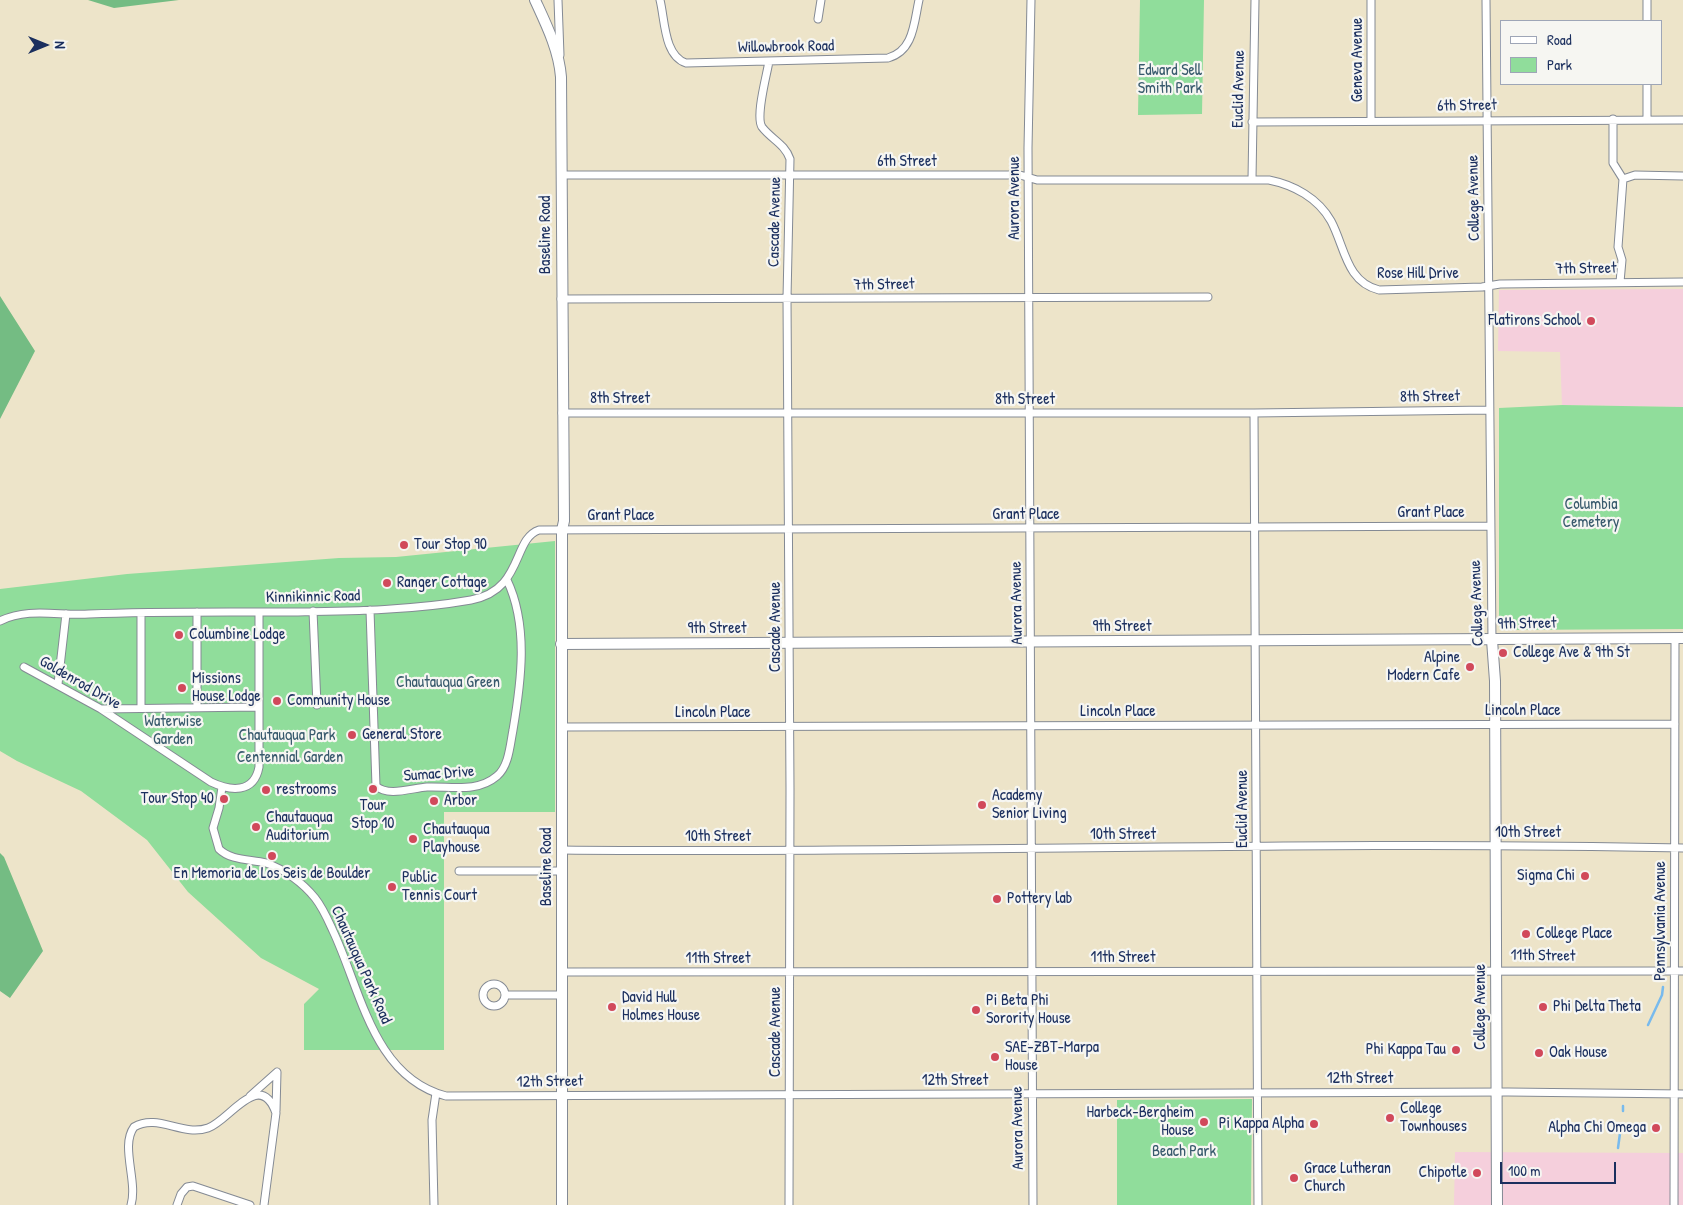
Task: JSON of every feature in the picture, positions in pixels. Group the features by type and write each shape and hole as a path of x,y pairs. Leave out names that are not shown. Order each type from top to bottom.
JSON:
{"street":[{"path":"534,0 552,38 560,66"},
{"name":"Baseline Road","path":"558,0 564,520 562,530 561,644 562,1205"},
{"name":"Willowbrook Road","path":"660,0 671,52 680,61 686,63 877,60 896,56 907,46 910,40 919,0"},
{"path":"818,19 821,0"},
{"name":"Aurora Avenue","path":"1031,0 1029,296 1032,642 1031,1095 1033,1205"},
{"name":"Euclid Avenue","path":"1252,179 1255,0"},
{"name":"Geneva Avenue","path":"1371,0 1371,121"},
{"name":"College Avenue","path":"1486,0 1490,285 1490,526 1495,724 1496,1205"},
{"path":"1647,0 1647,20"},
{"name":"Cascade Avenue","path":"769,61 760,117 762,127 787,151 790,159 787,298 790,728 789,1205"},
{"path":"1647,85 1647,120"},
{"path":"1613,119 1613,163 1623,180 1618,247 1622,260 1620,282"},
{"name":"6th Street","path":"1252,122 1683,120"},
{"name":"6th Street","path":"561,175 789,177 1020,175 1037,180 1252,179"},
{"path":"1623,180 1635,175 1683,176"},
{"name":"Rose Hill Drive","path":"1252,179 1282,182 1310,197 1330,220 1351,270 1362,283 1370,288 1379,290 1482,287 1490,285"},
{"name":"7th Street","path":"1490,285 1683,282"},
{"name":"7th Street","path":"561,299 1029,296 1208,297"},
{"name":"8th Street","path":"562,413 1254,413 1489,410"},
{"name":"Euclid Avenue","path":"1254,413 1257,641 1258,1205"},
{"name":"Grant Place","path":"562,530 1490,526"},
{"name":"Kinnikinnic Road","path":"0,621 15,614 29,613 370,610 473,600 498,589 507,580 532,534 538,530 562,530"},
{"name":"Sumac Drive","path":"370,610 374,781 378,789 389,791 423,787 476,786 495,778 504,768 517,708 521,664 516,606 507,580"},
{"path":"313,611 317,705"},
{"path":"197,612 197,708"},
{"path":"222,787 241,789 252,783 257,775 259,764 259,612"},
{"path":"141,613 142,708"},
{"path":"58,684 66,614"},
{"name":"9th Street","path":"561,644 1679,638"},
{"name":"Pennsylvania Avenue","path":"1674,1205 1675,724 1679,638"},
{"name":"Goldenrod Drive","path":"24,667 101,709 197,774 222,787"},
{"path":"101,709 259,707"},
{"name":"Lincoln Place","path":"562,727 790,728 1675,724"},
{"name":"Chautauqua Park Road","path":"222,787 220,808 214,824 214,835 222,852 275,867 298,882 315,897 336,938 384,1050 393,1063 411,1078"},
{"name":"10th Street","path":"562,850 790,852 1257,847 1683,848"},
{"path":"459,871 562,871"},
{"name":"11th Street","path":"562,972 790,974 1496,969 1683,971"},
{"path":"505,995 562,995"},
{"path":"131,1205 133,1180 128,1139 134,1127 149,1121 189,1130 208,1128 220,1121 277,1072 276,1113 264,1205"},
{"name":"12th Street","path":"411,1078 436,1093 459,1097 562,1095 790,1096 1496,1092 1683,1094"},
{"path":"434,1205 432,1120 436,1093"},
{"path":"250,1096 269,1100 276,1113"},
{"path":"177,1205 181,1194 187,1186 193,1186 250,1205"}],"shaded area":[{"name":"Flatirons School","path":"1683,289 1683,407 1562,405 1560,352 1498,351 1499,290"},
{"path":"1455,1152 1683,1153 1683,1205 1454,1205"}],"green space":[{"path":"88,0 179,0 114,8"},
{"name":"Edward Sell Smith Park","path":"1140,0 1204,0 1202,114 1138,115"},
{"path":"0,296 35,351 0,419"},
{"name":"Columbia Cemetery","path":"1562,405 1683,407 1683,629 1501,630 1499,626 1499,408"},
{"name":"Chautauqua Park","path":"555,541 555,812 444,812 444,1050 304,1050 304,1004 319,989 261,958 188,892 147,840 81,791 0,751 0,589 127,574 339,558 396,557"},
{"path":"0,853 4,857 43,951 10,998 0,991"},
{"name":"Beach Park","path":"1252,1099 1251,1205 1117,1205 1117,1100"}],"waterway":[{"path":"1648,1025 1662,995 1663,987"},
{"path":"1623,1106 1623,1111"},
{"path":"1618,1148 1621,1126"}],"place":[{"name":"Flatirons School","path":"1591,321"},
{"name":"Tour Stop 90","path":"404,545"},
{"name":"Ranger Cottage","path":"387,583"},
{"name":"Columbine Lodge","path":"179,635"},
{"name":"College Ave & 9th St","path":"1503,653"},
{"name":"Alpine Modern Cafe","path":"1470,667"},
{"name":"Missions House Lodge","path":"182,688"},
{"name":"Community House","path":"277,701"},
{"name":"General Store","path":"352,735"},
{"name":"Tour Stop 10","path":"373,789"},
{"name":"restrooms","path":"266,790"},
{"name":"Tour Stop 40","path":"224,799"},
{"name":"Arbor","path":"434,801"},
{"name":"Academy Senior Living","path":"982,805"},
{"name":"Chautauqua Auditorium","path":"256,827"},
{"name":"Chautauqua Playhouse","path":"413,839"},
{"name":"En Memoria de Los Seis de Boulder","path":"272,856"},
{"name":"Sigma Chi","path":"1585,876"},
{"name":"Public Tennis Court","path":"392,887"},
{"name":"Pottery lab","path":"997,899"},
{"name":"College Place","path":"1526,934"},
{"name":"David Hull Holmes House","path":"612,1007"},
{"name":"Phi Delta Theta","path":"1543,1007"},
{"name":"Pi Beta Phi Sorority House","path":"976,1010"},
{"name":"Phi Kappa Tau","path":"1456,1050"},
{"name":"Oak House","path":"1539,1053"},
{"name":"SAE-ZBT-Marpa House","path":"995,1057"},
{"name":"College Townhouses","path":"1390,1118"},
{"name":"Harbeck-Bergheim House","path":"1204,1122"},
{"name":"Pi Kappa Alpha","path":"1314,1124"},
{"name":"Alpha Chi Omega","path":"1656,1128"},
{"name":"Chipotle","path":"1477,1173"},
{"name":"Grace Lutheran Church","path":"1294,1178"}],"park label":[{"name":"Chautauqua Green","path":"448,683"},
{"name":"Waterwise Garden","path":"173,731"},
{"name":"Centennial Garden","path":"290,758"}]}
